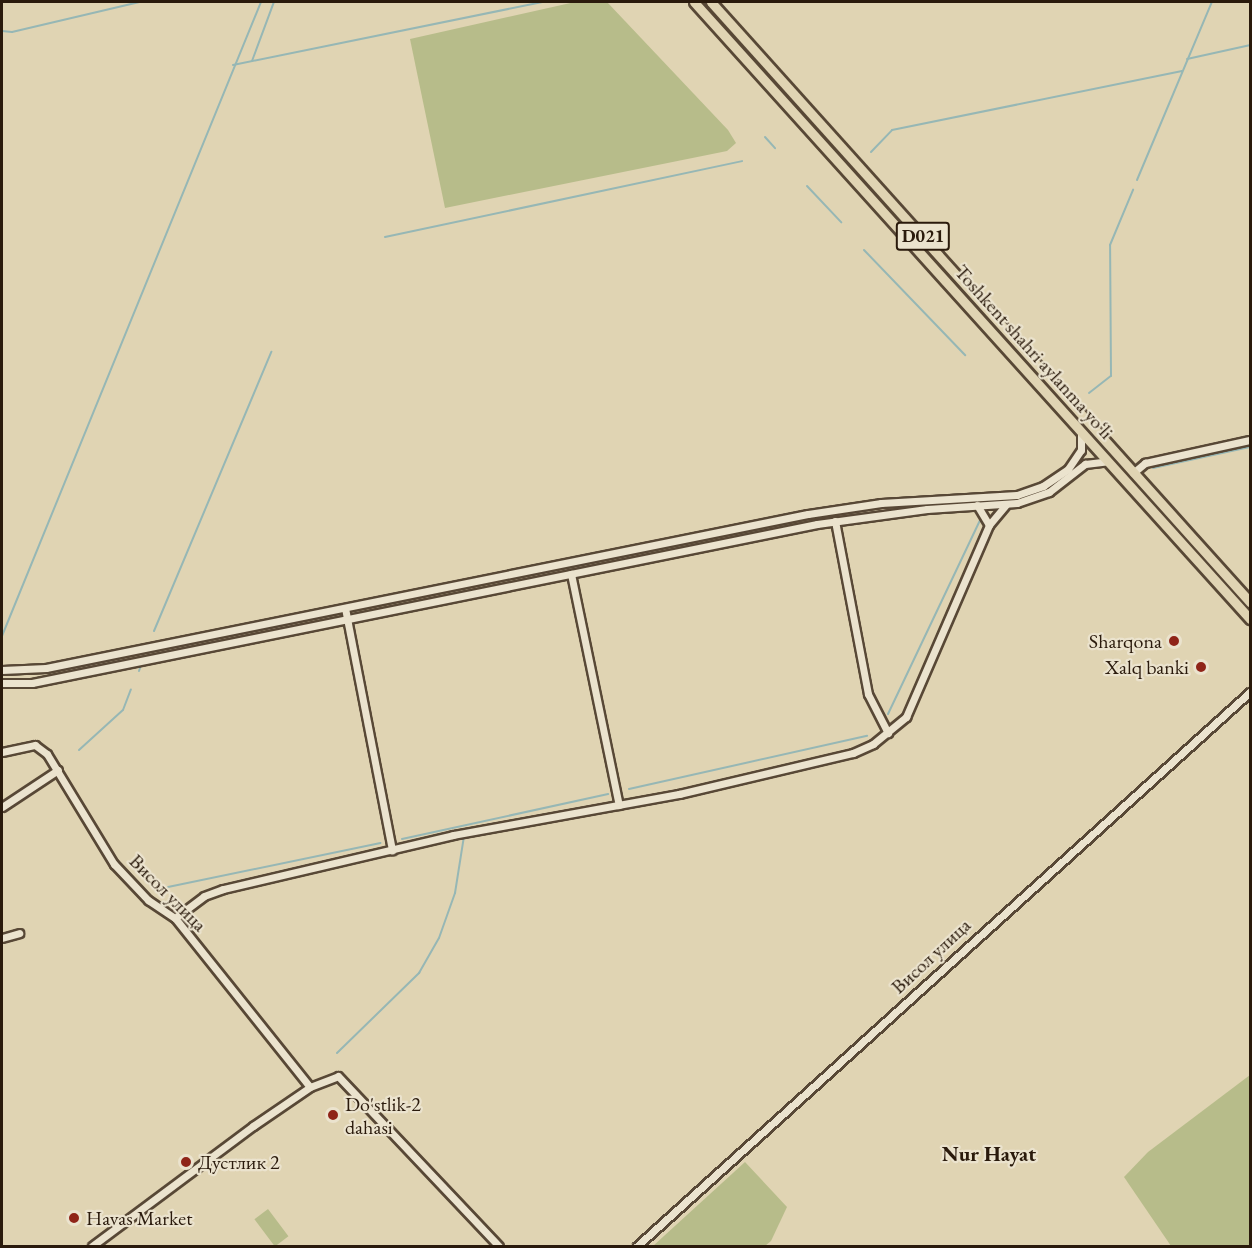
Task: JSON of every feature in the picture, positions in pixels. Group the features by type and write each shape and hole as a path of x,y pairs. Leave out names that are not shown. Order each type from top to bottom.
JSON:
{"highway":[{"name":"Toshkent shahri aylanma yoʻli","path":"694,2 1251,619"},
{"name":"Toshkent shahri aylanma yoʻli","path":"711,2 1251,602"},
{"path":"944,280 954,271"}],"street":[{"path":"2,670 21,672 838,508 1027,493 1057,478 1073,464 1081,450 1081,431"},
{"path":"1133,472 1145,463 1251,440"},
{"path":"2,683 22,684 835,521 977,505 1007,504 1048,492 1085,464 1108,461"},
{"path":"175,918 213,892 463,833 619,805 853,753 888,733 906,717 989,525 1007,504"},
{"path":"977,505 989,525"},
{"path":"835,521 868,694 888,733"},
{"path":"664,543 666,554"},
{"path":"572,574 619,805"},
{"path":"345,608 392,850"},
{"path":"21,672 22,684"},
{"name":"Висол улица","path":"637,1246 1251,692"},
{"name":"Висол улица","path":"2,752 35,745 47,753 114,864 148,900 175,918 310,1087"},
{"path":"2,807 58,770"},
{"path":"2,938 19,933"},
{"path":"92,1246 310,1087 338,1076 499,1246"}],"green space":[{"path":"575,2 607,2 728,130 736,143 727,151 445,208 410,39"},
{"path":"1250,1075 1250,1246 1171,1246 1124,1177 1148,1152"},
{"path":"745,1162 787,1207 771,1241 765,1246 653,1246"},
{"path":"268,1209 288,1236 275,1246 254,1219"}],"waterway":[{"path":"2,31 12,32 140,2"},
{"path":"2,636 261,2"},
{"path":"252,61 274,2"},
{"path":"233,65 544,2"},
{"path":"1137,180 1212,2"},
{"path":"1187,59 1250,45"},
{"path":"871,152 892,130 1182,71"},
{"path":"765,137 775,148"},
{"path":"385,237 742,161"},
{"path":"807,186 841,222"},
{"path":"1089,393 1111,376 1110,245 1133,190"},
{"path":"864,250 965,355"},
{"path":"154,631 271,352"},
{"path":"1153,468 1250,447"},
{"path":"888,714 981,518"},
{"path":"139,671 142,662"},
{"path":"79,750 123,710 131,689"},
{"path":"629,789 867,736"},
{"path":"402,839 608,794"},
{"path":"337,1053 419,973 439,938 455,893 464,836"},
{"path":"168,887 381,843"}],"place":[{"name":"Sharqona","path":"1174,641"},
{"name":"Xalq banki","path":"1201,667"},
{"name":"Do'stlik-2 dahasi","path":"333,1115"},
{"name":"Дустлик 2","path":"186,1162"},
{"name":"Havas Market","path":"74,1218"}],"district":[{"name":"Nur Hayat","path":"989,1154"}]}
